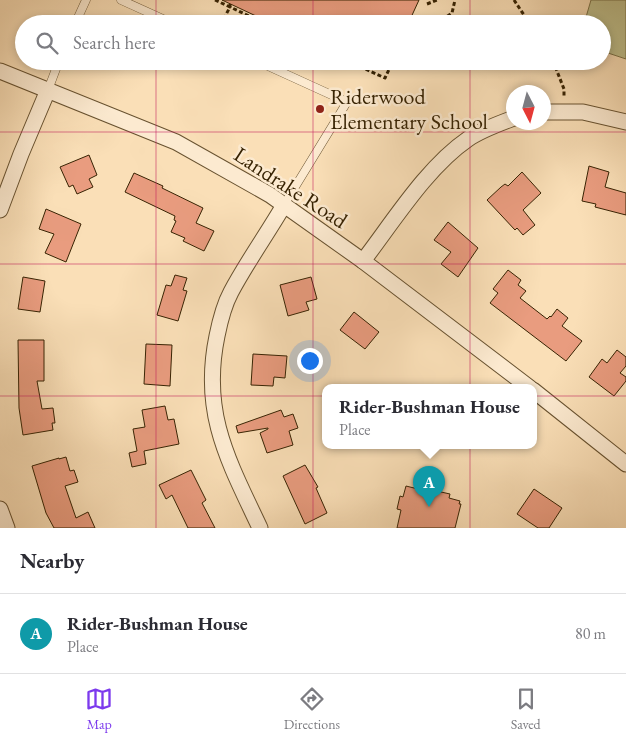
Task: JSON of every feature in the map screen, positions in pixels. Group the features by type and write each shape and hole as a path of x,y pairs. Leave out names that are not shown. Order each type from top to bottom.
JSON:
{"street":[{"name":"Landrake Road","path":"0,70 176,142 270,194 524,384"},
{"path":"0,210 48,90"},
{"path":"551,112 583,112 626,122"},
{"path":"363,262 425,179 446,158 468,139 506,121"},
{"path":"260,528 228,459 218,427 212,377 213,355 220,321 230,294 284,204"},
{"name":"Landrake Road","path":"537,394 626,464"},
{"path":"0,509 8,528"}],"lane":[{"path":"79,15 86,0"},
{"path":"121,0 154,15"},
{"path":"48,90 56,70"},
{"path":"278,70 347,102 284,204"}],"path":[{"path":"215,0 249,15"},
{"path":"427,4 437,0"},
{"path":"449,15 452,13 455,0"},
{"path":"514,0 524,15"},
{"path":"225,15 230,5"},
{"path":"368,70 385,78 389,70"},
{"path":"557,70 564,89 564,96"}],"green space":[{"path":"591,0 626,0 626,59 611,54 611,15 587,15"}],"building":[{"path":"222,0 419,0 412,15 254,15"},
{"path":"89,155 97,175 89,179 93,187 77,194 73,185 69,187 60,167"},
{"path":"589,166 609,172 605,187 626,193 626,215 595,207 596,204 582,201"},
{"path":"522,172 541,193 523,210 535,225 523,235 517,228 515,230 487,200 505,184 508,186"},
{"path":"134,173 163,186 162,188 203,208 196,223 214,231 204,251 183,241 185,238 171,232 176,221 174,220 175,216 125,192"},
{"path":"46,209 81,224 66,262 45,253 54,234 39,229"},
{"path":"448,222 478,248 458,277 441,264 451,252 434,240"},
{"path":"508,270 521,280 518,285 526,291 520,298 547,319 557,309 568,318 562,326 582,341 566,361 490,303 498,293 493,289"},
{"path":"175,275 187,278 183,290 187,291 178,321 157,315 166,285 171,286"},
{"path":"23,277 45,281 40,312 18,309"},
{"path":"311,277 317,299 306,302 309,310 288,316 280,285"},
{"path":"354,312 379,332 365,349 340,330"},
{"path":"18,340 44,340 44,381 37,381 42,409 53,408 55,423 52,423 53,430 23,435 19,408"},
{"path":"146,344 172,345 170,386 144,384"},
{"path":"617,350 626,357 626,366 620,373 626,377 626,381 614,396 589,377 602,359 607,363"},
{"path":"253,354 287,356 285,378 274,377 273,386 251,385"},
{"path":"165,406 168,420 174,419 179,444 144,451 146,464 132,467 129,453 137,451 133,429 145,427 142,410"},
{"path":"281,410 284,417 293,414 298,428 289,431 293,445 267,453 260,433 268,428 238,433 236,426"},
{"path":"66,457 70,471 74,470 78,482 65,486 76,518 88,512 95,528 54,528 46,513 32,466"},
{"path":"305,465 318,487 316,488 327,513 305,524 283,476"},
{"path":"191,470 206,500 202,503 215,528 188,528 172,495 166,499 159,485"},
{"path":"406,486 450,494 449,498 460,501 459,504 461,504 455,528 397,528 401,510 397,509 400,496 403,497"},
{"path":"534,489 562,508 549,528 538,528 517,514"}],"place":[{"name":"Riderwood Elementary School","path":"320,109"},
{"name":"Rider-Bushman House","path":"429,507"}]}
